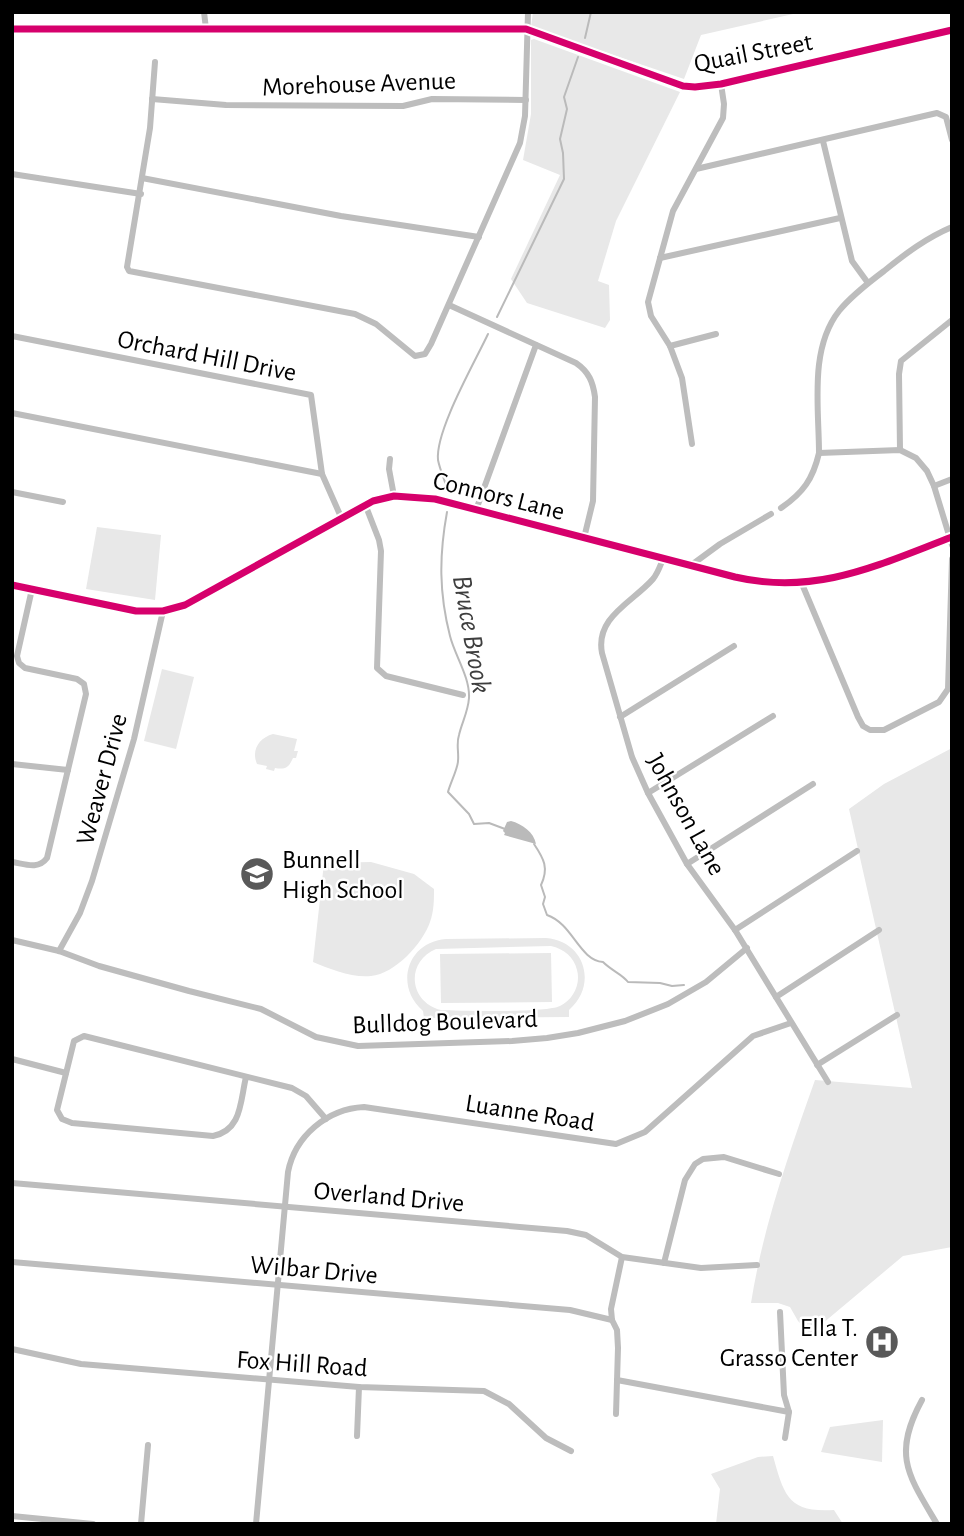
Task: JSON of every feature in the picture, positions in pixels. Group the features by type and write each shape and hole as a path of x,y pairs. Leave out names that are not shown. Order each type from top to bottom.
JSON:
{"street":[{"path":"204,12 206,29"},
{"path":"155,62 141,194 128,270 355,314 376,324 412,354 420,356 428,350 520,143 526,100 528,12"},
{"name":"Quail Street","path":"12,29 526,29 695,88 952,30"},
{"path":"692,444 684,387 670,346 649,309 649,294 673,211 723,118 721,84"},
{"name":"Morehouse Avenue","path":"152,100 226,105 390,106 409,106 420,100 432,99 526,100"},
{"path":"696,169 937,113 946,117 952,139"},
{"path":"823,141 852,261 868,284"},
{"path":"12,174 141,194"},
{"path":"142,178 341,216 480,237"},
{"path":"660,258 840,218"},
{"path":"781,508 806,487 820,453 819,372 823,343 838,312 913,248 934,234 952,227"},
{"path":"449,305 576,363 588,374 595,397 593,501 584,538"},
{"path":"900,450 901,361 952,320"},
{"path":"670,346 716,334"},
{"name":"Orchard Hill Drive","path":"12,336 311,395 322,474 341,517"},
{"path":"476,510 536,345"},
{"path":"12,413 322,474"},
{"path":"820,453 900,450 922,463 934,486 952,545"},
{"path":"390,458 389,469 394,496"},
{"path":"934,486 952,479"},
{"path":"12,492 63,502"},
{"name":"Connors Lane","path":"12,585 136,611 163,611 185,605 206,594 365,504 394,496 422,496 759,582 802,584 852,575 951,537"},
{"path":"365,504 381,551 377,668 386,676 463,695"},
{"path":"690,566 720,544 771,514"},
{"name":"Johnson Lane","path":"663,559 653,579 614,614 601,632 601,653 632,757 648,793 687,864 747,948 828,1082"},
{"path":"802,584 863,726 870,730 884,730 939,702 948,689 952,559"},
{"path":"12,862 35,866 45,861 86,688 77,679 25,668 19,663 17,656 32,589"},
{"name":"Weaver Drive","path":"59,951 80,913 92,881 134,739 163,611"},
{"path":"620,717 734,646"},
{"path":"648,793 773,716"},
{"path":"12,764 68,770"},
{"path":"687,864 813,784"},
{"path":"735,930 857,851"},
{"path":"776,997 879,930"},
{"name":"Bulldog Boulevard","path":"12,940 261,1009 298,1030 336,1043 370,1046 547,1038 625,1021 687,994 722,971 747,948"},
{"path":"817,1065 897,1015"},
{"name":"Luanne Road","path":"256,1524 288,1172 294,1151 304,1136 343,1110 364,1107 617,1144 645,1132 753,1036 792,1023"},
{"path":"246,1077 231,1129 213,1136 64,1120 57,1110 74,1041 84,1036 246,1077 300,1091 326,1119"},
{"path":"12,1059 66,1073"},
{"path":"664,1263 685,1180 695,1164 703,1159 724,1157 779,1174"},
{"name":"Overland Drive","path":"12,1183 576,1232 622,1256 701,1268 757,1265"},
{"path":"616,1414 617,1330 612,1320 612,1299 622,1256"},
{"name":"Wilbar Drive","path":"12,1262 570,1310 612,1320"},
{"path":"780,1312 785,1395 789,1412 785,1438"},
{"name":"Fox Hill Road","path":"12,1349 80,1364 269,1381 484,1391 509,1404 546,1438 571,1451"},
{"path":"617,1380 789,1412"},
{"path":"357,1436 359,1387"},
{"path":"922,1400 911,1422 905,1447 910,1478 936,1524"},
{"path":"141,1524 148,1445"},
{"path":"12,1517 93,1524"}],"shaded area":[{"path":"533,12 802,12 701,35 684,79 531,27"},
{"path":"531,40 680,92 616,221 598,281 609,285 610,320 605,328 527,303 511,279 560,175 523,160 531,114"},
{"path":"97,527 161,535 155,600 86,589"},
{"path":"162,669 194,677 176,749 144,741"},
{"path":"273,734 297,739 294,751 298,751 296,758 293,758 288,766 275,768 274,771 257,764 255,759 260,742"},
{"path":"952,748 952,1247 903,1256 810,1334 790,1307 778,1303 751,1303 770,1218 815,1080 912,1088 849,809 884,784"},
{"path":"511,821 527,829 536,844 504,835 507,822"},
{"path":"371,862 414,874 434,889 430,922 421,939 398,964 371,976 356,976 313,962 324,863"},
{"path":"546,938 559,941 570,947 583,966 583,989 569,1010 569,1017 424,1018 423,1011 409,990 407,978 414,957 422,948 446,939","holes":["556,947 571,957 578,975 572,996 560,1006 521,1011 441,1010 430,1006 417,991 415,981 419,963 436,949"]},
{"path":"551,953 552,1002 441,1003 440,954"},
{"path":"883,1420 882,1462 821,1452 830,1427"},
{"path":"773,1456 790,1499 807,1508 834,1510 843,1524 716,1524 720,1489 711,1474 758,1457"}],"waterway":[{"name":"Bruce Brook","path":"585,38 591,12"},
{"name":"Bruce Brook","path":"497,317 564,179 560,139 567,109 564,97 578,57"},
{"name":"Bruce Brook","path":"448,491 438,460 439,447 449,415 488,334"},
{"name":"Bruce Brook","path":"447,512 442,589 450,636 469,690 458,738 458,764 448,792 469,814 474,824 489,823 505,829"},
{"name":"Bruce Brook","path":"534,844 544,864 545,874 541,885 547,915 563,926 588,955 603,962 628,982 684,985"}],"cycle path":[{"path":"12,29 526,29 683,86 695,87 721,84 952,30"},
{"path":"12,585 136,611 163,611 185,605 373,501 394,496 435,499 735,577 765,582 793,583 846,575 952,537"}],"place":[{"name":"Bunnell High School","path":"257,874"},
{"name":"Ella T. Grasso Center","path":"882,1342"}]}
